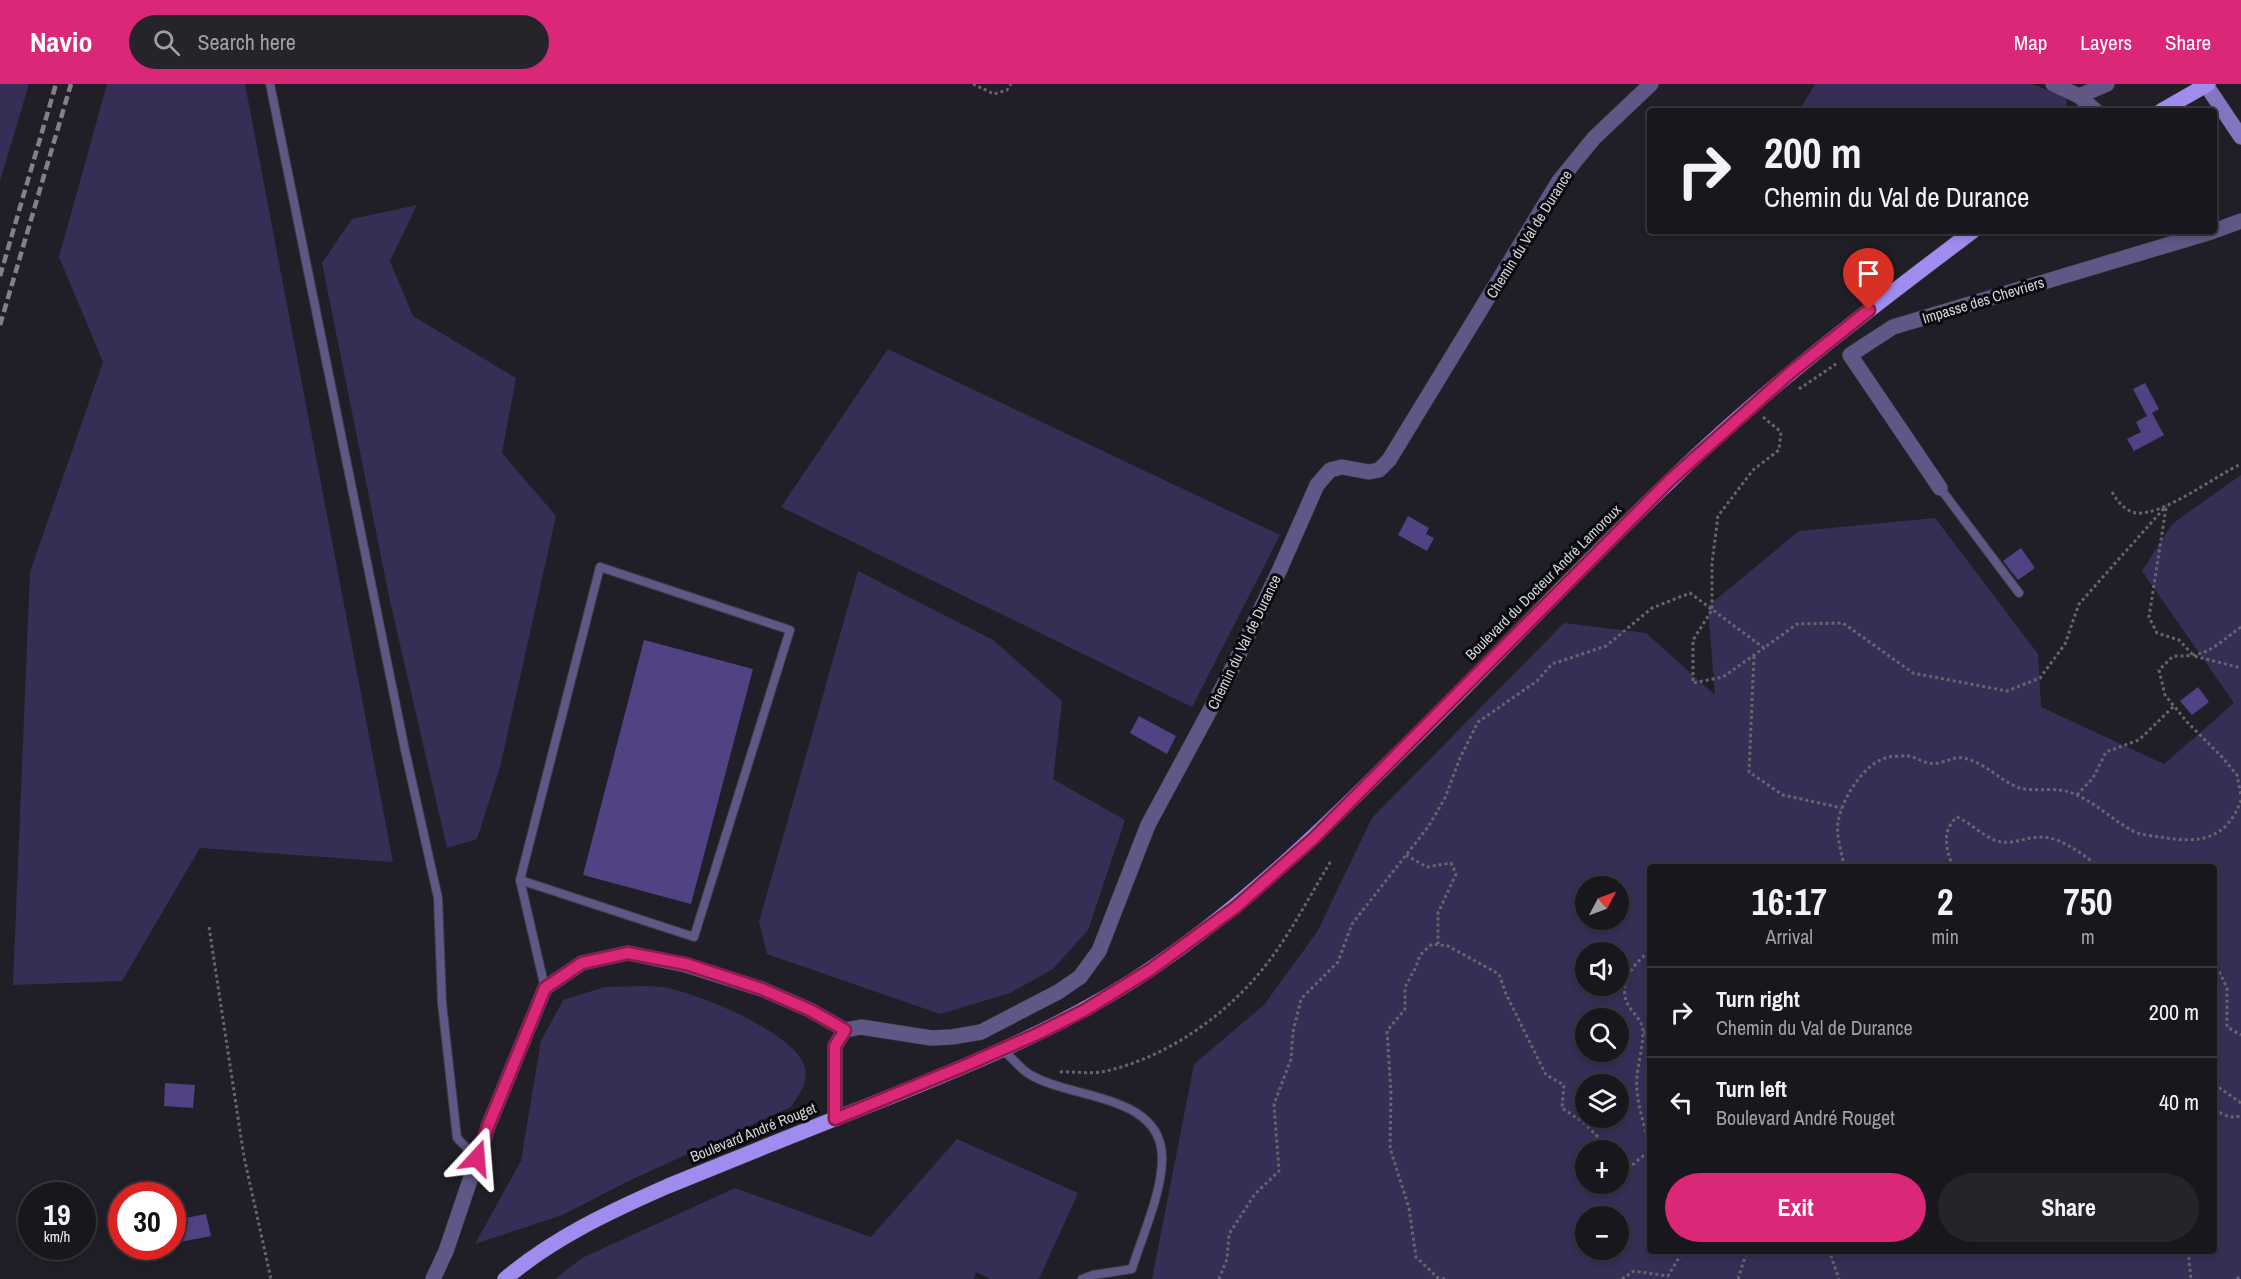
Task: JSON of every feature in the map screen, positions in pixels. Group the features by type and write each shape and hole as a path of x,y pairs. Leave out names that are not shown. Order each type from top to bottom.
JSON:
{"main road":[{"path":"2166,108 2207,85"},
{"name":"Boulevard du Docteur André Lamoroux","path":"1150,970 1236,907 1314,838 1670,480 1750,407 1826,344 1969,234"},
{"name":"Boulevard André Rouget","path":"505,1279 547,1248 627,1204 1002,1049 1085,1010 1150,970"}],"street":[{"name":"Chemin du Val de Durance","path":"845,1030 861,1027 930,1038 981,1032 1058,992 1080,976 1099,951 1148,825 1229,675 1317,485 1330,470 1342,467 1369,472 1379,470 1389,460 1559,181 1594,138 1651,84"},
{"path":"2053,84 2079,96 2093,108"},
{"path":"2079,96 2107,84"},
{"path":"2207,85 2241,137"},
{"name":"Impasse des Chevriers","path":"2217,230 2241,221"},
{"name":"Impasse des Chevriers","path":"1940,488 1850,355 1893,327 2204,234"},
{"path":"432,1279 446,1251 489,1124 545,988 582,963 628,953 686,964 762,989 810,1010 845,1030 835,1046 835,1119"}],"lane":[{"path":"270,84 405,750 438,898 442,1003 457,1138 477,1158"},
{"path":"1940,488 2019,593"},
{"path":"520,880 694,937 790,630 600,567 520,880 545,988"},
{"path":"1002,1049 1029,1074 1140,1113 1153,1125 1160,1137 1162,1158 1159,1184 1132,1269 1082,1279"}],"path":[{"path":"973,84 994,94 1007,90 1011,84"},
{"path":"1750,407 1781,432 1779,450 1753,470 1718,516 1712,563 1712,610 1693,640 1693,683 1723,676 1797,624 1842,623 1913,674 2007,691 2040,678 2065,645 2079,603 2166,506"},
{"path":"2112,492 2119,503 2134,513 2152,512 2241,464"},
{"path":"2166,506 2149,617 2157,633 2179,640 2194,656"},
{"path":"1219,1279 1227,1259 1229,1234 1255,1194 1279,1171 1274,1104 1291,1059 1293,1032 1301,999 1338,962 1352,924 1428,827 1445,798 1460,758 1478,722 1537,681 1552,664 1606,646 1652,608 1690,592 1764,648"},
{"path":"2194,656 2213,649 2241,627"},
{"path":"1754,656 1749,772 1783,795 1842,808"},
{"path":"1843,864 1838,823 1842,808 1852,790 1870,767 1888,757 1911,756 1927,763 1940,764 1962,757 1981,765 2016,787 2066,790 2092,802 2136,833 2175,839 2206,839 2222,831 2236,815 2241,798 2236,776 2222,757 2187,722 2165,695 2159,670 2173,656 2194,656 2241,668"},
{"path":"2076,795 2093,778 2106,752 2139,740 2174,706"},
{"path":"1952,864 1945,834 1950,822 1957,817 1971,823 1993,840 2012,843 2043,837 2063,843 2095,864"},
{"path":"1406,855 1427,867 1451,863 1456,874 1438,913 1438,945"},
{"path":"1056,1072 1104,1072 1150,1058 1188,1035 1222,1010 1256,977 1279,945 1331,861"},
{"path":"209,927 244,1157 271,1279"},
{"path":"1445,1279 1438,1278 1416,1257 1409,1208 1390,1148 1391,1093 1387,1031 1405,1009 1405,987 1420,955 1432,944 1448,946 1499,974 1506,994 1546,1075 1564,1085 1562,1108 1584,1123 1601,1140"},
{"path":"1647,956 1635,963 1627,976 1624,989 1629,1006 1647,1035"},
{"path":"2217,970 2227,987 2227,1027 2241,1035"},
{"path":"1643,1030 1638,1060 1637,1091 1647,1136"},
{"path":"2217,1086 2241,1103"},
{"path":"2217,1111 2230,1117 2241,1116"},
{"path":"1629,1166 1647,1153"},
{"path":"1622,1279 1634,1271 1668,1276 1681,1254"},
{"path":"1738,1279 1747,1254"},
{"path":"1830,1254 1839,1279"},
{"path":"2188,1254 2191,1279"},
{"path":"2237,1279 2241,1275"}],"shaded area":[{"path":"0,84 29,84 0,181"},
{"path":"107,84 245,84 393,862 200,848 122,981 13,985 30,572 103,362 59,257"},
{"path":"1815,84 2032,84 2066,97 2067,108 1801,108"},
{"path":"417,205 390,261 413,316 516,378 502,453 556,516 500,767 477,839 447,848 390,601 322,263 352,219"},
{"path":"888,349 1280,535 1192,707 781,507"},
{"path":"2241,475 2241,1279 1152,1279 1194,1064 1264,1005 1317,932 1372,818 1564,623 1646,633 1715,695 1708,606 1799,531 1935,518 2038,654 2041,707 2164,764 2234,703 2142,571 2172,524"},
{"path":"858,571 993,640 1062,701 1053,779 1125,820 1088,930 1053,969 1010,993 940,1014 767,954 759,922"},
{"path":"654,986 676,990 741,1015 782,1039 796,1052 804,1065 805,1082 791,1107 633,1179 562,1215 475,1244 521,1161 541,1041 563,1000 605,987"},
{"path":"957,1139 1078,1193 1039,1279 991,1279 976,1272 974,1279 555,1279 582,1258 735,1188 871,1237"}],"building":[{"path":"2145,383 2159,409 2152,413 2164,435 2134,451 2127,439 2141,432 2136,422 2147,416 2133,389"},
{"path":"1408,516 1429,528 1426,534 1434,538 1427,551 1398,535"},
{"path":"2021,548 2035,568 2018,580 2003,561"},
{"path":"644,640 753,669 691,904 583,875"},
{"path":"2198,687 2209,702 2192,715 2180,701"},
{"path":"1139,716 1176,736 1167,754 1130,733"},
{"path":"165,1083 195,1085 193,1108 164,1106"},
{"path":"206,1214 211,1236 186,1241 186,1218"}],"railway":[{"path":"0,276 56,84"},
{"path":"0,325 71,84"}],"route":[{"path":"477,1158 545,988 582,963 628,953 686,964 762,989 810,1010 845,1030 835,1046 835,1119 964,1066 1085,1010 1150,970 1236,907 1314,838 1670,480 1737,418 1869,310"}]}
